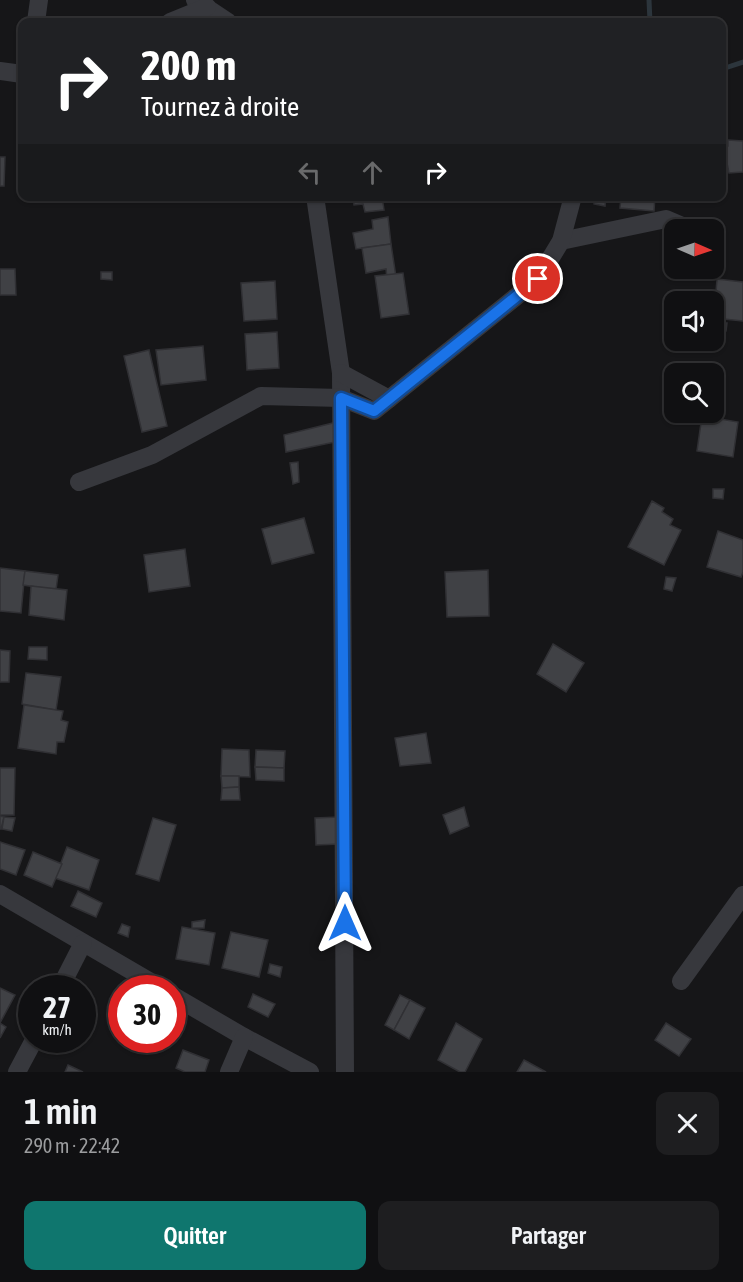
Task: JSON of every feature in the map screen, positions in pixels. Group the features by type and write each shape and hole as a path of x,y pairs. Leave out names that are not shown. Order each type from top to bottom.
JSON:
{"street":[{"path":"37,18 39,0"},
{"path":"177,18 201,4 222,18"},
{"path":"0,71 18,73"},
{"path":"316,201 341,373 345,1072"},
{"path":"79,482 152,455 261,396 341,398 374,411 538,279 561,241 572,201"},
{"path":"561,241 664,219"},
{"path":"341,373 389,399"},
{"path":"0,894 138,975"},
{"path":"681,981 743,897"},
{"path":"67,975 83,943"},
{"path":"186,1003 244,1038 310,1072"},
{"path":"229,1072 244,1038"},
{"path":"17,1072 27,1053"}],"building":[{"path":"728,140 743,141 743,172 729,173 726,163 726,146 728,146"},
{"path":"0,157 5,157 4,186 0,186"},
{"path":"354,201 383,201 384,210 365,212 363,204 354,205"},
{"path":"594,201 606,201 605,206 594,204"},
{"path":"621,201 655,201 654,211 620,208"},
{"path":"388,217 391,244 356,249 353,233 373,229 372,220"},
{"path":"391,244 396,277 387,279 386,269 366,273 362,248"},
{"path":"0,269 15,269 16,295 0,295"},
{"path":"101,272 112,272 112,280 101,279"},
{"path":"403,273 409,314 381,318 375,276"},
{"path":"717,279 743,282 743,321 724,319 724,291 716,291"},
{"path":"275,281 277,319 244,321 241,283"},
{"path":"277,332 279,368 247,370 245,334"},
{"path":"203,346 206,380 161,385 156,350"},
{"path":"149,350 167,426 142,432 124,356"},
{"path":"724,420 738,422 733,457 697,451 701,423 724,423"},
{"path":"337,422 340,441 286,452 284,435"},
{"path":"298,462 299,482 293,484 290,463"},
{"path":"713,489 724,489 723,499 713,498"},
{"path":"652,501 664,508 662,512 673,519 670,525 681,530 664,565 628,547"},
{"path":"304,518 314,553 272,564 262,529"},
{"path":"718,531 743,540 741,577 707,567"},
{"path":"185,549 190,586 149,592 144,555"},
{"path":"0,568 25,571 21,613 0,611"},
{"path":"488,570 489,616 447,617 445,572"},
{"path":"25,571 58,575 56,590 23,585"},
{"path":"666,577 676,578 672,591 664,589"},
{"path":"31,586 67,590 64,620 29,615"},
{"path":"553,644 584,663 566,692 537,674"},
{"path":"29,647 47,647 47,660 28,659"},
{"path":"0,650 10,651 9,682 0,682"},
{"path":"26,673 61,677 56,710 22,704"},
{"path":"24,705 63,711 61,720 68,722 64,742 57,742 56,754 18,748"},
{"path":"426,733 431,763 400,766 395,738"},
{"path":"222,749 249,750 250,777 221,776"},
{"path":"256,750 285,751 284,768 255,767"},
{"path":"255,767 284,768 284,781 256,780"},
{"path":"0,768 15,768 14,815 0,815"},
{"path":"221,776 239,776 239,787 222,788"},
{"path":"239,787 240,800 221,800 222,788"},
{"path":"464,807 469,826 450,834 443,815"},
{"path":"0,816 4,817 1,829 0,829"},
{"path":"4,817 15,818 12,831 2,829"},
{"path":"339,817 340,844 316,845 315,818"},
{"path":"153,818 176,825 159,881 136,874"},
{"path":"0,842 25,850 16,875 0,869"},
{"path":"67,847 99,860 89,890 55,878"},
{"path":"33,852 62,864 52,887 24,875"},
{"path":"78,891 102,903 96,917 71,906"},
{"path":"205,920 204,928 192,928 192,922"},
{"path":"122,924 130,927 128,937 118,933"},
{"path":"182,927 215,933 209,965 176,959"},
{"path":"231,932 268,940 259,977 222,968"},
{"path":"270,964 282,967 280,977 268,973"},
{"path":"0,988 15,995 0,1023"},
{"path":"253,994 275,1004 268,1017 248,1007"},
{"path":"400,995 410,1000 394,1030 385,1025"},
{"path":"410,1000 425,1008 409,1039 394,1030"},
{"path":"0,1023 6,1027 0,1038"},
{"path":"456,1023 482,1039 465,1072 460,1072 438,1060"},
{"path":"666,1023 691,1039 679,1056 655,1040"},
{"path":"186,1051 209,1060 205,1072 185,1072 176,1068 182,1053"},
{"path":"524,1060 546,1072 517,1072"},
{"path":"68,1065 83,1072 65,1072"}],"waterway":[{"path":"649,0 650,18"},
{"path":"726,68 743,62"}],"route":[{"path":"345,923 341,398 374,411 538,279"}]}
